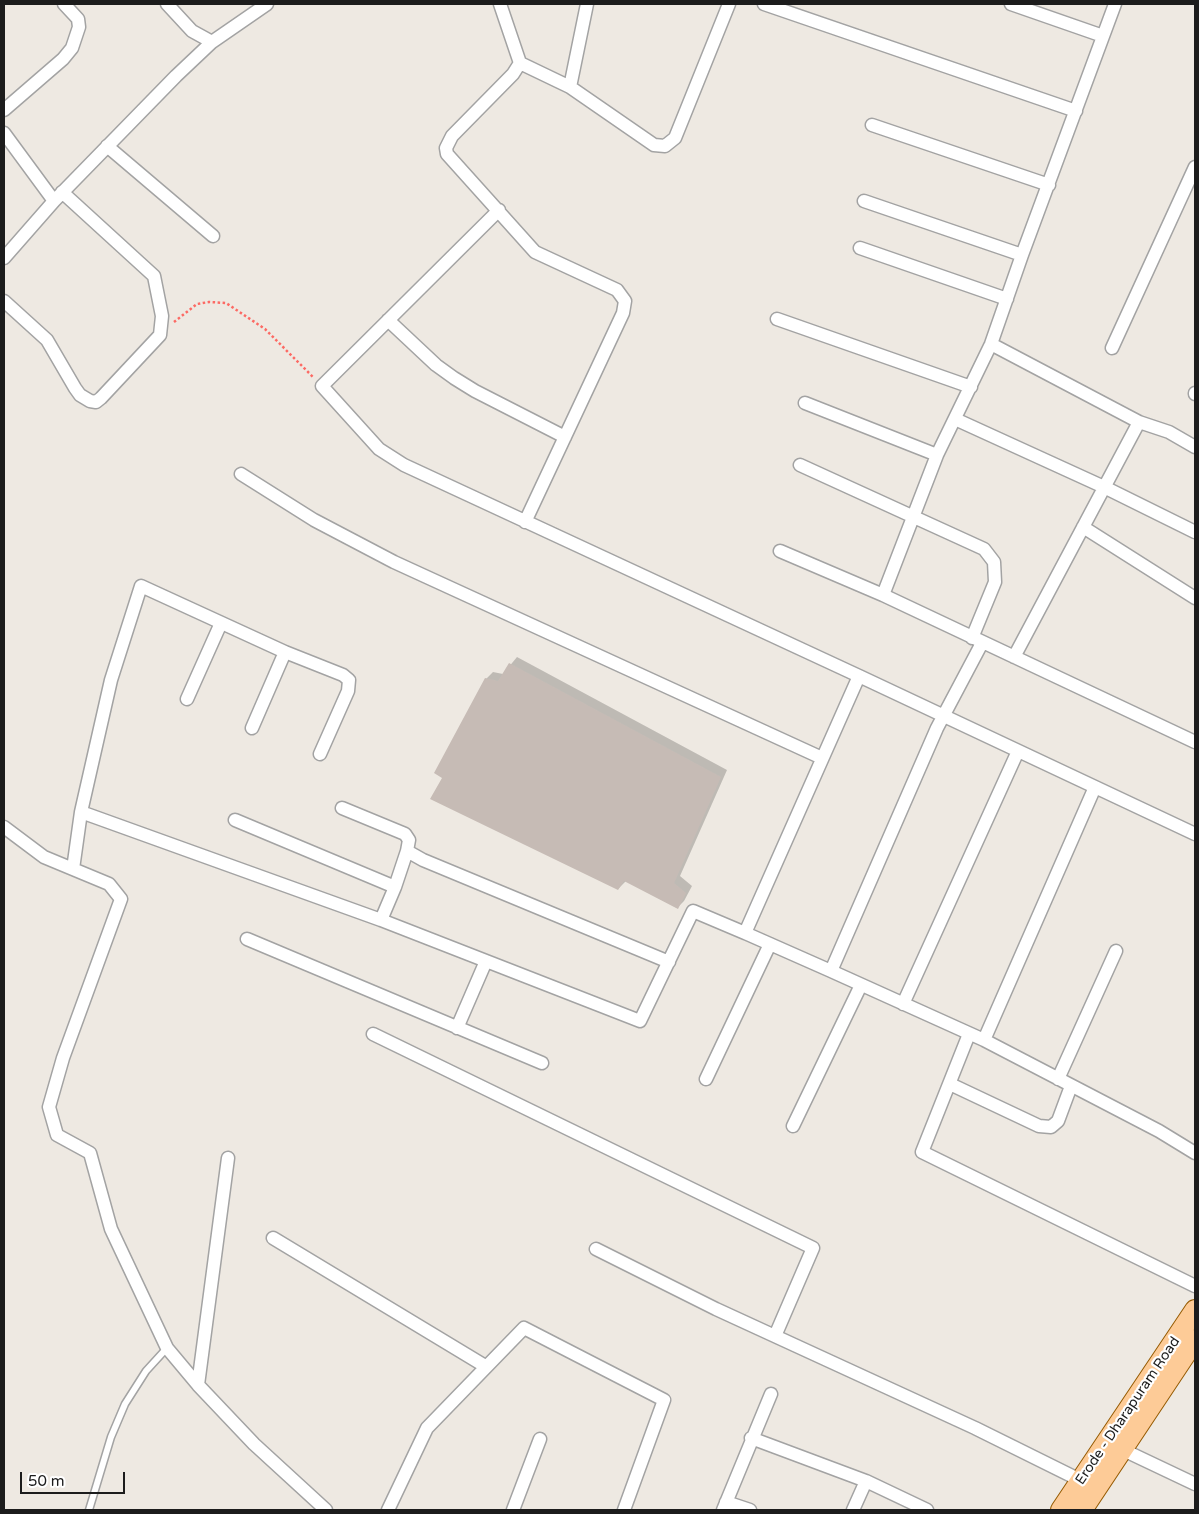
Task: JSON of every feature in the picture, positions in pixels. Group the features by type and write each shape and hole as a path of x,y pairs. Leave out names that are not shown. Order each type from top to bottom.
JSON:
{"main road":[{"name":"Erode - Dharapuram Road","path":"1115,1446 1195,1310"},
{"name":"Erode - Dharapuram Road","path":"1060,1510 1089,1484 1115,1446 1195,1340"},
{"name":"Erode - Dharapuram Road","path":"1082,1510 1089,1484"}],"street":[{"path":"4,110 63,59 72,48 79,27 78,20 64,4"},
{"path":"167,4 192,31 212,42"},
{"path":"4,258 58,196 212,42 267,4"},
{"path":"500,4 520,63 570,87 654,145 665,146 675,138 729,4"},
{"path":"570,87 587,4"},
{"path":"764,4 1076,111"},
{"path":"1011,4 1103,36"},
{"path":"883,595 937,455 991,344 1115,4"},
{"path":"520,63 513,74 452,136 446,148 450,159 499,210 535,252 617,290 625,301 624,313 525,522"},
{"path":"872,125 1049,185"},
{"path":"4,133 58,196 154,276 162,316 160,335 101,398 96,402 90,401 80,395 46,340 4,301"},
{"path":"107,146 213,236"},
{"path":"1112,348 1195,167"},
{"path":"864,201 1022,255"},
{"path":"499,210 322,386 379,449 404,465 1195,834"},
{"path":"860,248 1007,299"},
{"path":"777,319 971,387"},
{"path":"388,320 436,365 454,378 474,391 565,437"},
{"path":"991,344 1139,422 1169,432 1195,447"},
{"path":"805,403 937,455"},
{"path":"955,419 1104,487 1195,532"},
{"path":"1014,657 1139,422"},
{"path":"800,465 977,544 984,549 994,562 995,582 977,641 831,971"},
{"path":"241,474 314,520 394,562 822,758"},
{"path":"1083,527 1195,598"},
{"path":"780,551 883,595 977,641 1195,742"},
{"path":"73,869 81,812 111,680 141,586 285,652 343,675 349,680 348,691 320,754"},
{"path":"186,699 221,623"},
{"path":"252,728 285,652"},
{"path":"744,933 859,676"},
{"path":"903,1004 1018,751"},
{"path":"984,1040 1095,787"},
{"path":"342,808 406,834 409,840 395,887 381,920"},
{"path":"81,812 381,920 640,1021 693,911 984,1040 1195,1153"},
{"path":"235,820 395,887"},
{"path":"4,826 44,857 109,884 122,899 63,1058 49,1106 57,1135 90,1153 100,1183 111,1229 168,1348 198,1385 254,1444 326,1510"},
{"path":"407,851 423,860 669,962"},
{"path":"247,939 542,1063"},
{"path":"706,1079 770,944"},
{"path":"1058,1079 1116,951"},
{"path":"457,1028 486,961"},
{"path":"793,1126 861,984"},
{"path":"373,1034 813,1248 775,1336"},
{"path":"969,1034 922,1152 1195,1286"},
{"path":"950,1084 1039,1126 1051,1126 1061,1114 1071,1086"},
{"path":"198,1385 228,1158"},
{"path":"273,1238 485,1366"},
{"path":"596,1249 775,1336 975,1428 1089,1484"},
{"path":"388,1510 427,1428 485,1366 524,1328 664,1400 624,1510"},
{"path":"750,1510 725,1506 771,1394"},
{"path":"752,1438 866,1481 927,1510"},
{"path":"513,1510 540,1439"},
{"path":"1115,1446 1195,1484"},
{"path":"853,1510 866,1481"}],"lane":[{"path":"89,1510 111,1437 125,1404 146,1371 168,1348"}],"path":[{"path":"160,335 197,304 209,302 226,303 265,329 322,386"}],"building":[{"path":"509,663 721,777 674,883 686,893 678,909 624,881 618,890 430,799 442,778 434,773 485,678 498,681"}]}
